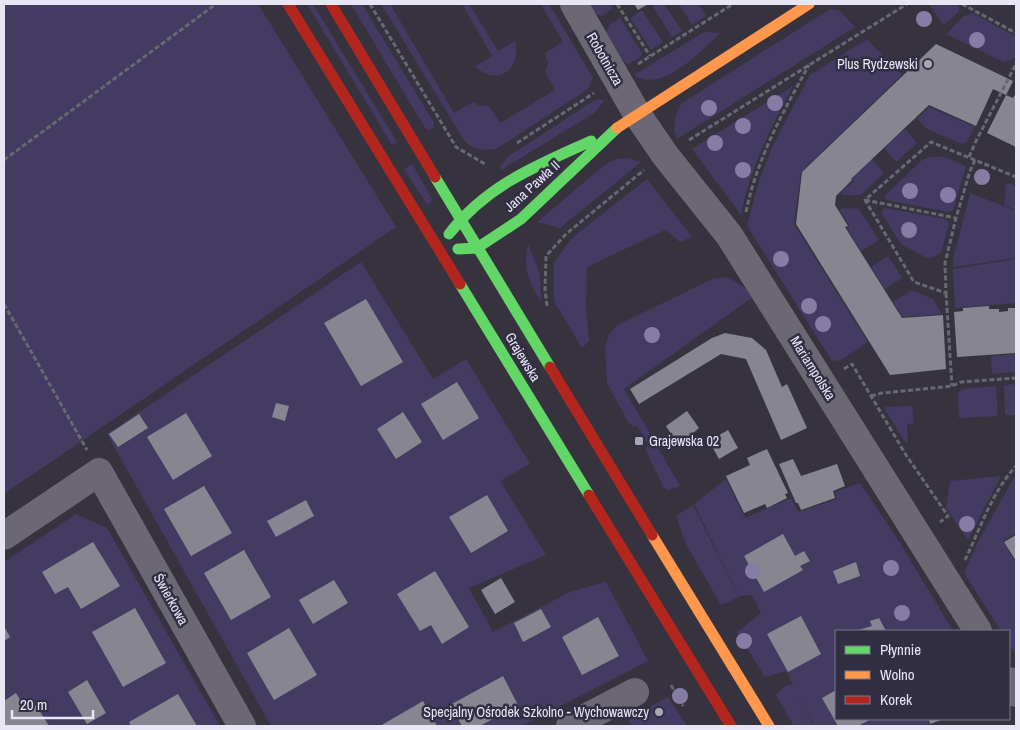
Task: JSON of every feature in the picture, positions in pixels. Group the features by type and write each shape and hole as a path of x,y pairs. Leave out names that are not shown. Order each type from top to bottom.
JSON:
{"main road":[{"name":"Grajewska","path":"288,4 731,726"},
{"name":"Grajewska","path":"331,4 477,248 769,726"},
{"name":"Jana Pawła II","path":"439,250 459,218 499,186 615,129 809,4"},
{"name":"Jana Pawła II","path":"477,248 521,219 615,129"},
{"path":"439,250 477,248"}],"street":[{"name":"Robotnicza","path":"574,4 637,114"},
{"name":"Mariampolska","path":"637,114 664,156 730,236 977,630"},
{"path":"4,536 99,472"},
{"name":"Świerkowa","path":"99,472 242,726"},
{"path":"570,726 635,692"}],"path":[{"path":"4,160 216,4"},
{"path":"370,4 456,147 484,164"},
{"path":"617,4 650,56"},
{"path":"546,256 566,234 645,169 906,4"},
{"path":"962,4 1016,33"},
{"path":"745,218 754,179 768,142 810,64"},
{"path":"969,157 1016,64"},
{"path":"865,200 931,142 1016,177"},
{"path":"952,386 945,263 956,218 975,160"},
{"path":"865,200 956,218"},
{"path":"865,200 914,282 946,292"},
{"path":"4,304 99,472"},
{"path":"871,396 882,392 952,386 961,382 1016,378"},
{"path":"963,564 989,508 1016,466"},
{"path":"670,681 672,688 687,711"}],"shaded area":[{"path":"4,4 258,4 396,227 4,494"},
{"path":"307,4 313,4 397,142 392,145"},
{"path":"351,4 362,4 434,123 433,128 429,130 425,128"},
{"path":"381,4 390,4 454,113 473,102 480,106 489,106 500,123 555,90 545,72 548,63 545,53 563,42 541,4 549,4 593,78 588,89 496,149 483,150 475,148 464,140"},
{"path":"462,4 469,4 498,51 515,41 515,61 506,73 491,75 475,66 492,56"},
{"path":"589,4 610,4 613,8 602,16 596,14"},
{"path":"664,4 682,31 672,37 652,5"},
{"path":"679,4 698,4 706,16 692,25"},
{"path":"929,4 956,4 959,6 959,12 943,25"},
{"path":"830,9 840,11 855,27 677,139 675,120 682,103"},
{"path":"642,10 663,42 651,50 630,18"},
{"path":"973,13 1016,37 1015,58 1004,62 946,34 964,16"},
{"path":"620,18 642,53 640,58 628,64 624,62 606,32 609,25"},
{"path":"704,32 720,33 692,59 669,75 657,79 645,79 634,75"},
{"path":"867,39 902,75 801,172 794,224 868,342 841,360 832,361 747,226 759,181 773,145 810,75"},
{"path":"793,86 769,132 756,164 741,215 692,149"},
{"path":"595,100 605,100 594,113 501,170 500,166 509,156"},
{"path":"929,107 975,127 967,142 962,144 927,129 917,119"},
{"path":"905,129 917,143 896,162 884,148"},
{"path":"930,157 945,157 966,166 953,210 948,212 887,200 884,197 922,160"},
{"path":"628,158 641,162 560,228 537,222 606,164 617,159"},
{"path":"872,159 884,173 861,195 843,195 840,193 854,181 852,179"},
{"path":"412,164 432,199 430,205 426,203 404,169"},
{"path":"647,179 692,237 680,242 665,230 587,267 586,305 589,341 582,348 554,301 554,263 572,238"},
{"path":"1009,183 1016,187 1016,210 1004,205 1006,184"},
{"path":"970,193 1016,211 1016,258 953,267 953,260"},
{"path":"858,208 879,240 861,251 847,228 850,226 839,209"},
{"path":"885,208 946,219 949,224 941,253 927,258 901,244 881,212"},
{"path":"528,244 540,274 541,302 533,288 526,267"},
{"path":"888,256 902,278 885,289 871,267"},
{"path":"1016,259 1016,303 955,308 953,269"},
{"path":"361,262 433,379 466,359 530,464 500,481 546,555 469,588 493,632 570,592 606,582 648,661 522,726 271,726 107,434"},
{"path":"725,277 747,290 753,297 624,389 680,486 669,490 664,488 645,449 648,445 638,427 628,422 607,383 605,347 609,334 618,325 712,279"},
{"path":"912,290 933,299 942,314 902,317 893,302"},
{"path":"1016,354 1016,372 992,374 991,356"},
{"path":"1016,384 1016,415 1005,415 1004,385"},
{"path":"996,386 998,416 959,418 958,394 962,389"},
{"path":"912,406 914,423 907,424 908,442 906,443 885,410 885,407"},
{"path":"1016,474 1016,533 1003,541 1016,564 1016,656 1010,646 1010,630 1000,630 964,573 978,542"},
{"path":"1001,476 968,540 946,508 950,481"},
{"path":"726,479 745,518 791,498 798,512 837,499 835,492 860,483 900,543 952,630 835,630 835,720 928,720 929,725 815,726 786,671 765,677 737,632 761,613 752,595 739,596 694,504"},
{"path":"693,505 739,597 721,605 686,544 676,516"},
{"path":"76,514 107,528 220,726 4,726 4,562"},
{"path":"793,684 814,726 794,726 776,695 785,686"},
{"name":"Specjalny Ośrodek Szkolno - Wychowawczy","path":"668,697 687,726 648,726 647,724 633,726 627,719"}],"building":[{"path":"634,4 648,4 638,10"},
{"path":"936,44 1013,81 1006,95 993,89 976,126 929,105 851,179 836,196 835,205 848,226 845,227 902,318 943,315 946,369 890,375 796,224 802,172"},
{"path":"1016,93 1016,147 987,133 1006,95 1013,98"},
{"path":"366,299 403,362 361,386 324,323"},
{"path":"989,306 989,309 999,309 999,312 1008,311 1008,308 1016,308 1016,353 957,357 954,312 963,311 963,308"},
{"path":"725,333 752,338 766,350 782,387 787,384 807,428 781,440 746,359 721,354 639,404 630,389 712,338"},
{"path":"457,382 479,418 443,440 421,404"},
{"path":"276,403 289,406 285,421 272,417"},
{"path":"687,411 699,428 693,433 697,439 684,447 680,442 677,443 666,426"},
{"path":"403,412 422,442 396,459 377,429"},
{"path":"186,413 212,456 173,480 147,437"},
{"path":"139,414 148,428 118,447 109,434"},
{"path":"728,430 738,448 719,459 709,441"},
{"path":"767,449 788,493 785,494 787,498 767,508 765,504 744,513 726,476 750,465 747,458"},
{"path":"793,459 801,476 837,464 845,486 833,491 835,498 801,510 779,464"},
{"path":"204,486 232,533 191,556 164,509"},
{"path":"487,495 508,531 471,553 449,517"},
{"path":"306,500 314,516 276,537 267,521"},
{"path":"783,534 795,556 804,551 810,561 800,566 803,570 764,592 744,556"},
{"path":"1016,535 1016,561 1004,542"},
{"path":"93,542 120,586 81,609 68,587 55,594 42,572"},
{"path":"244,550 271,597 231,620 204,573"},
{"path":"856,562 860,576 838,584 833,571"},
{"path":"435,571 469,627 442,644 431,625 420,631 397,594"},
{"path":"501,578 515,602 495,614 481,590"},
{"path":"334,580 348,603 313,624 299,600"},
{"path":"135,608 166,663 123,687 92,632"},
{"path":"541,609 551,627 523,642 514,623"},
{"path":"801,616 821,654 788,672 767,634"},
{"path":"598,617 619,656 582,675 562,637"},
{"path":"879,618 885,630 858,630 872,626 870,621"},
{"path":"4,626 10,637 4,641"},
{"path":"289,628 317,675 274,700 247,653"},
{"path":"503,676 518,705 480,726 462,726 450,705"},
{"path":"87,680 106,713 87,724 68,692"},
{"path":"835,691 835,720 869,720 858,726 838,726 822,698"},
{"path":"16,693 27,711 36,705 49,726 4,726 4,701"},
{"path":"178,694 197,726 131,726 129,722"},
{"path":"423,701 437,726 380,726"},
{"path":"929,720 941,720 930,724"}],"traffic: fast":[{"path":"458,249 477,248 521,219 617,128"},
{"path":"449,234 479,202 514,178 591,141"},
{"path":"435,177 550,367"},
{"path":"460,284 589,495"}],"traffic: slow":[{"path":"617,128 809,4"},
{"path":"652,535 769,726"}],"traffic: jam":[{"path":"288,4 460,284"},
{"path":"331,4 435,177"},
{"path":"550,367 652,535"},
{"path":"589,495 731,726"}],"place":[{"name":"Plus Rydzewski","path":"928,64"},
{"name":"Grajewska 02","path":"639,441"},
{"name":"Specjalny Ośrodek Szkolno - Wychowawczy","path":"659,712"}]}
